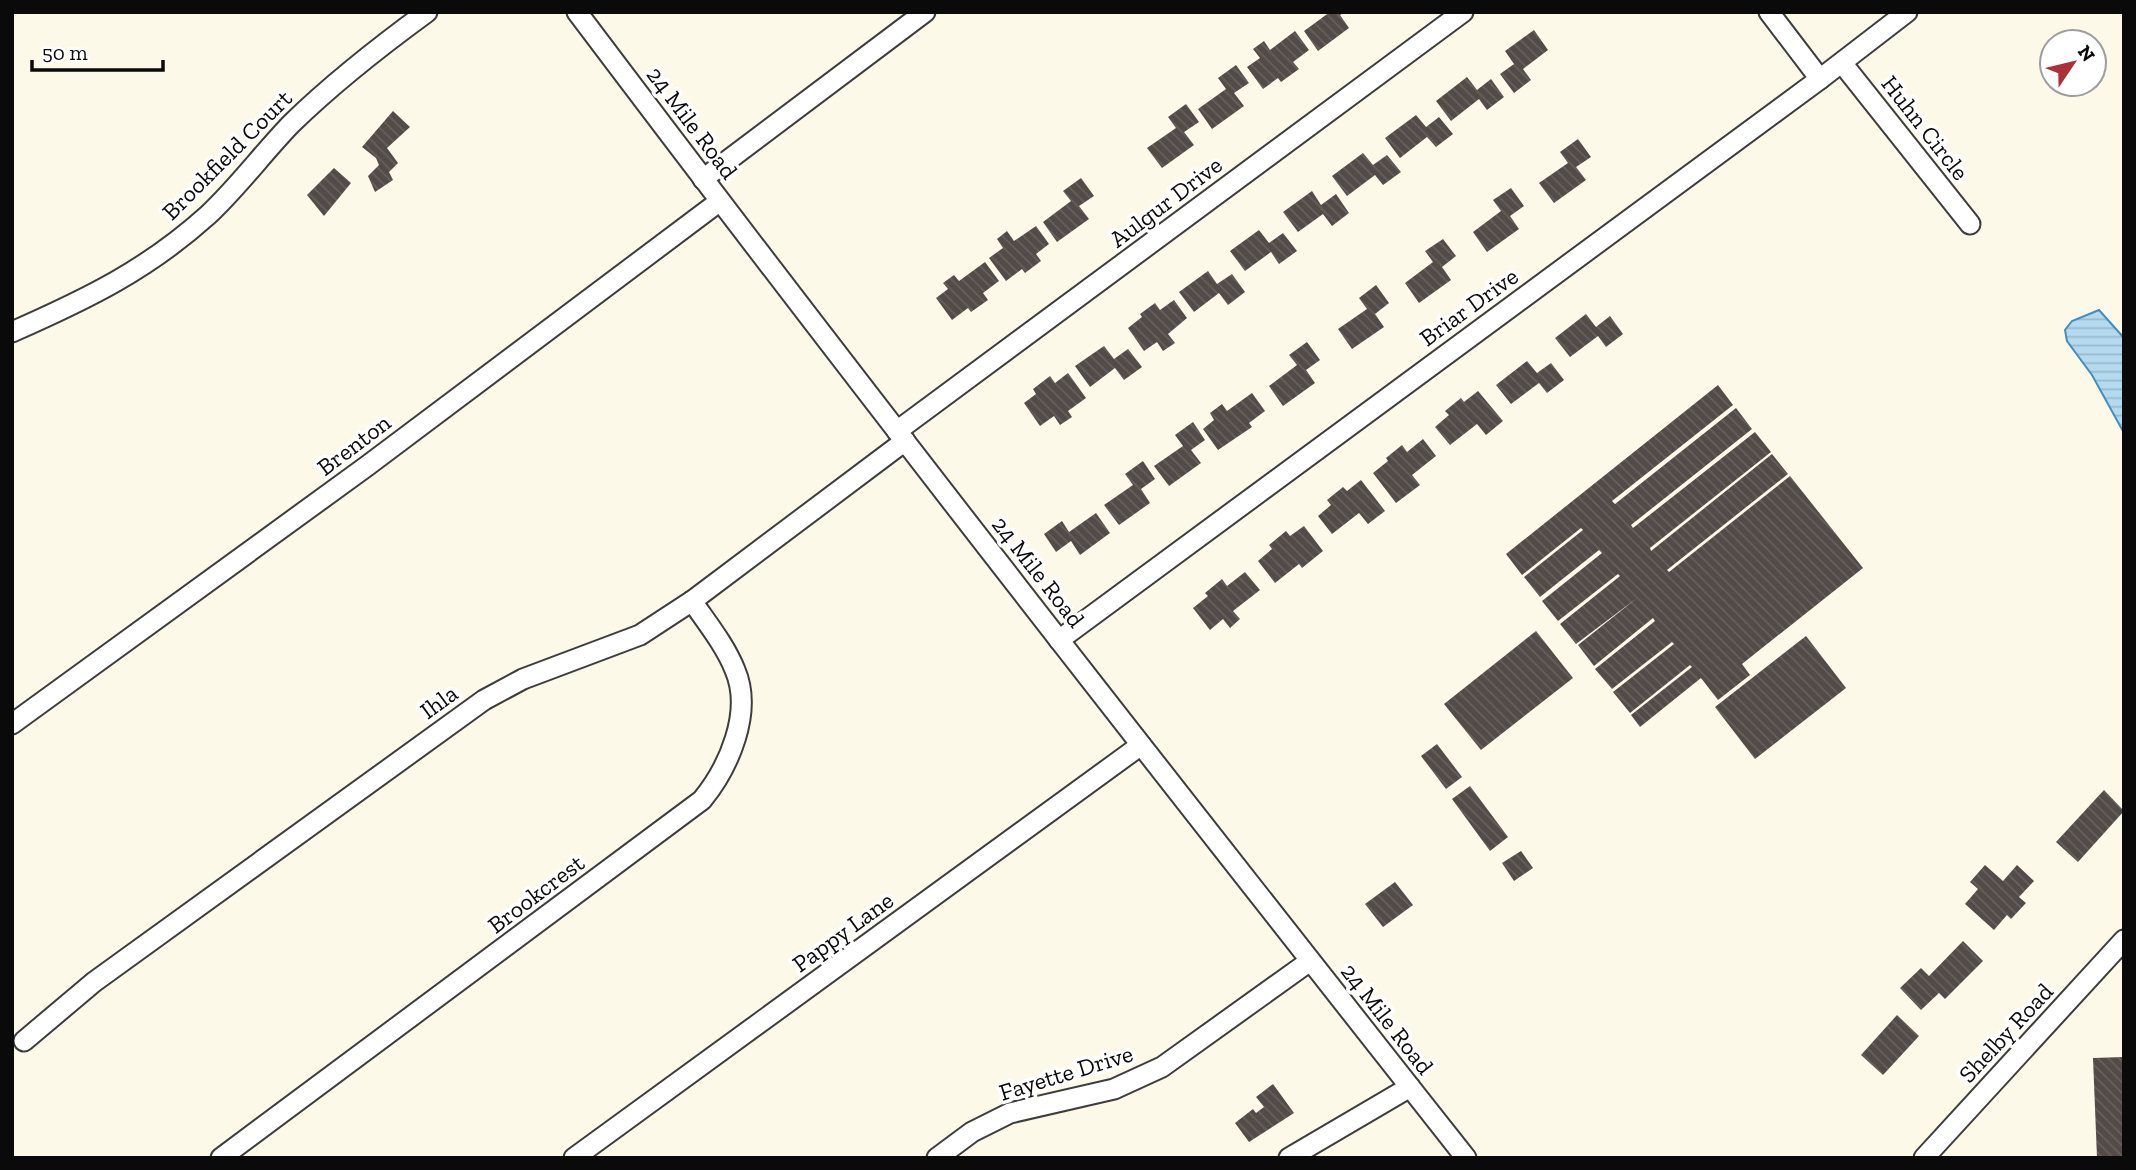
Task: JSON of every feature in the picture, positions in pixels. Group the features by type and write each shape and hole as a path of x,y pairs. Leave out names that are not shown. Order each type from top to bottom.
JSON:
{"street":[{"name":"Brookfield Court","path":"12,332 81,302 151,261 218,205 278,138 347,73 427,12"},
{"name":"24 Mile Road","path":"577,12 1141,746 1466,1158"},
{"path":"703,179 925,12"},
{"name":"Aulgur Drive","path":"901,436 1463,12"},
{"path":"1769,12 1820,79"},
{"name":"Briar Drive","path":"1059,640 1842,63 1907,12"},
{"name":"Huhn Circle","path":"1842,63 1970,224"},
{"name":"Brenton","path":"12,724 367,466 720,201"},
{"name":"Ihla","path":"23,1041 94,982 484,700 523,679 640,635 692,601 901,436"},
{"name":"Brookcrest","path":"221,1158 702,800 720,774 733,743 741,698 738,679 729,656 692,601"},
{"name":"Pappy Lane","path":"574,1158 1141,746"},
{"name":"Shelby Road","path":"1924,1158 2124,940"},
{"name":"Fayette Drive","path":"937,1158 972,1132 1010,1113 1114,1089 1162,1067 1310,961"},
{"path":"1289,1158 1410,1087"}],"water":[{"path":"2099,310 2124,338 2124,433 2092,375 2067,341 2065,330 2072,321"}],"building":[{"path":"1330,12 1345,12 1340,15 1349,28 1318,51 1304,31"},
{"path":"1534,30 1548,50 1523,69 1531,80 1514,93 1500,74 1514,64 1505,51"},
{"path":"1295,31 1309,50 1293,62 1299,69 1281,82 1278,78 1263,89 1247,67 1260,58 1253,49 1264,41 1270,50"},
{"path":"1236,65 1249,83 1234,93 1244,106 1212,129 1198,109 1226,89 1218,78"},
{"path":"1467,77 1477,90 1491,79 1504,97 1487,110 1479,99 1451,121 1436,101"},
{"path":"1186,104 1199,122 1184,132 1194,145 1162,168 1147,148 1176,128 1168,117"},
{"path":"393,111 410,127 387,148 398,163 389,172 393,180 375,192 368,176 379,165 376,158 362,147"},
{"path":"1416,115 1426,127 1439,117 1453,134 1436,147 1427,137 1400,158 1385,138"},
{"path":"1578,139 1591,157 1576,167 1586,180 1554,203 1539,183 1568,163 1560,152"},
{"path":"1363,153 1373,165 1387,155 1401,172 1383,185 1375,175 1347,196 1332,176"},
{"path":"334,168 351,183 324,216 307,195"},
{"path":"1081,178 1094,196 1079,206 1089,219 1057,242 1043,222 1071,201 1063,191"},
{"path":"1511,188 1524,206 1510,216 1519,229 1487,252 1473,232 1501,211 1493,200"},
{"path":"1312,191 1321,205 1336,194 1349,213 1332,226 1323,214 1298,232 1283,212"},
{"path":"1036,226 1049,244 1036,254 1041,261 1025,273 1022,269 1006,281 989,258 1003,248 997,239 1007,231 1014,241"},
{"path":"1259,230 1269,243 1283,233 1297,251 1279,264 1271,252 1245,271 1230,251"},
{"path":"1443,239 1456,256 1442,267 1451,280 1419,303 1405,283 1433,262 1425,251"},
{"path":"985,262 999,281 983,293 988,300 971,312 968,308 952,320 936,298 948,289 943,283 954,275 959,281"},
{"path":"1208,271 1217,284 1232,274 1245,292 1228,305 1219,293 1194,312 1179,292"},
{"path":"1376,285 1389,303 1375,314 1384,327 1352,349 1338,329 1367,309 1359,298"},
{"path":"1174,300 1187,318 1168,334 1175,343 1163,351 1157,342 1144,351 1128,328 1142,317 1140,314 1155,303 1160,310"},
{"path":"1586,314 1596,327 1610,316 1623,334 1606,347 1598,336 1570,357 1555,338"},
{"path":"1307,342 1320,360 1306,370 1315,383 1283,406 1269,386 1297,365 1289,355"},
{"path":"1104,346 1114,359 1128,349 1142,367 1124,380 1115,368 1090,387 1075,366"},
{"path":"1527,361 1537,373 1551,363 1564,380 1547,393 1539,383 1511,404 1496,385"},
{"path":"1068,373 1086,398 1068,411 1072,417 1060,425 1054,416 1040,426 1024,403 1036,394 1033,389 1050,376 1055,383"},
{"path":"1718,385 1733,405 1612,501 1615,504 1736,408 1752,429 1631,525 1633,528 1755,432 1771,452 1650,548 1651,551 1772,454 1788,474 1667,570 1669,572 1790,476 1863,568 1742,664 1750,675 1718,700 1701,678 1640,727 1631,715 1692,667 1690,665 1630,713 1613,692 1674,644 1672,642 1612,689 1595,669 1655,621 1653,618 1594,666 1578,645 1637,598 1576,644 1560,624 1620,576 1618,574 1558,621 1542,601 1602,553 1599,550 1540,597 1524,577 1583,530 1581,528 1522,575 1506,554"},
{"path":"1478,391 1503,421 1486,435 1477,424 1450,445 1435,427 1449,415 1445,411 1461,398 1464,402"},
{"path":"1252,393 1265,411 1249,423 1252,427 1218,450 1203,429 1214,420 1210,413 1222,404 1227,411"},
{"path":"1193,422 1205,440 1191,450 1201,463 1169,486 1154,466 1183,446 1175,435"},
{"path":"1423,439 1436,456 1412,475 1420,485 1396,503 1373,473 1402,445 1407,452"},
{"path":"1143,461 1155,479 1141,489 1150,503 1119,525 1104,505 1133,485 1125,474"},
{"path":"1361,480 1385,511 1368,524 1359,513 1332,534 1318,516 1331,505 1327,500 1343,487 1347,491"},
{"path":"1096,513 1110,533 1080,555 1071,541 1056,552 1044,534 1062,521 1069,532"},
{"path":"1304,526 1323,551 1302,568 1299,564 1275,583 1258,561 1272,549 1269,545 1286,531 1290,536"},
{"path":"1245,572 1260,590 1233,611 1240,619 1230,628 1223,619 1210,630 1193,608 1208,596 1205,593 1222,579 1227,586"},
{"path":"1536,631 1573,678 1481,750 1444,704"},
{"path":"1806,636 1846,688 1755,759 1715,707"},
{"path":"1437,744 1462,777 1446,789 1421,756"},
{"path":"1470,786 1508,837 1490,851 1452,799"},
{"path":"2104,790 2124,811 2078,862 2056,842"},
{"path":"1521,851 1533,868 1514,881 1502,863"},
{"path":"1985,865 2003,881 2017,865 2034,881 2019,897 2026,903 2011,919 2007,915 1994,930 1965,904 1978,889 1970,882"},
{"path":"1395,882 1413,905 1383,927 1365,904"},
{"path":"1963,941 1983,961 1945,999 1939,993 1921,1010 1900,988 1921,968 1929,976"},
{"path":"1897,1015 1919,1036 1883,1075 1861,1055"},
{"path":"2124,1057 2124,1158 2097,1158 2093,1058"},
{"path":"1273,1084 1294,1113 1249,1142 1235,1123 1253,1109 1256,1113 1264,1107 1256,1097"}]}
